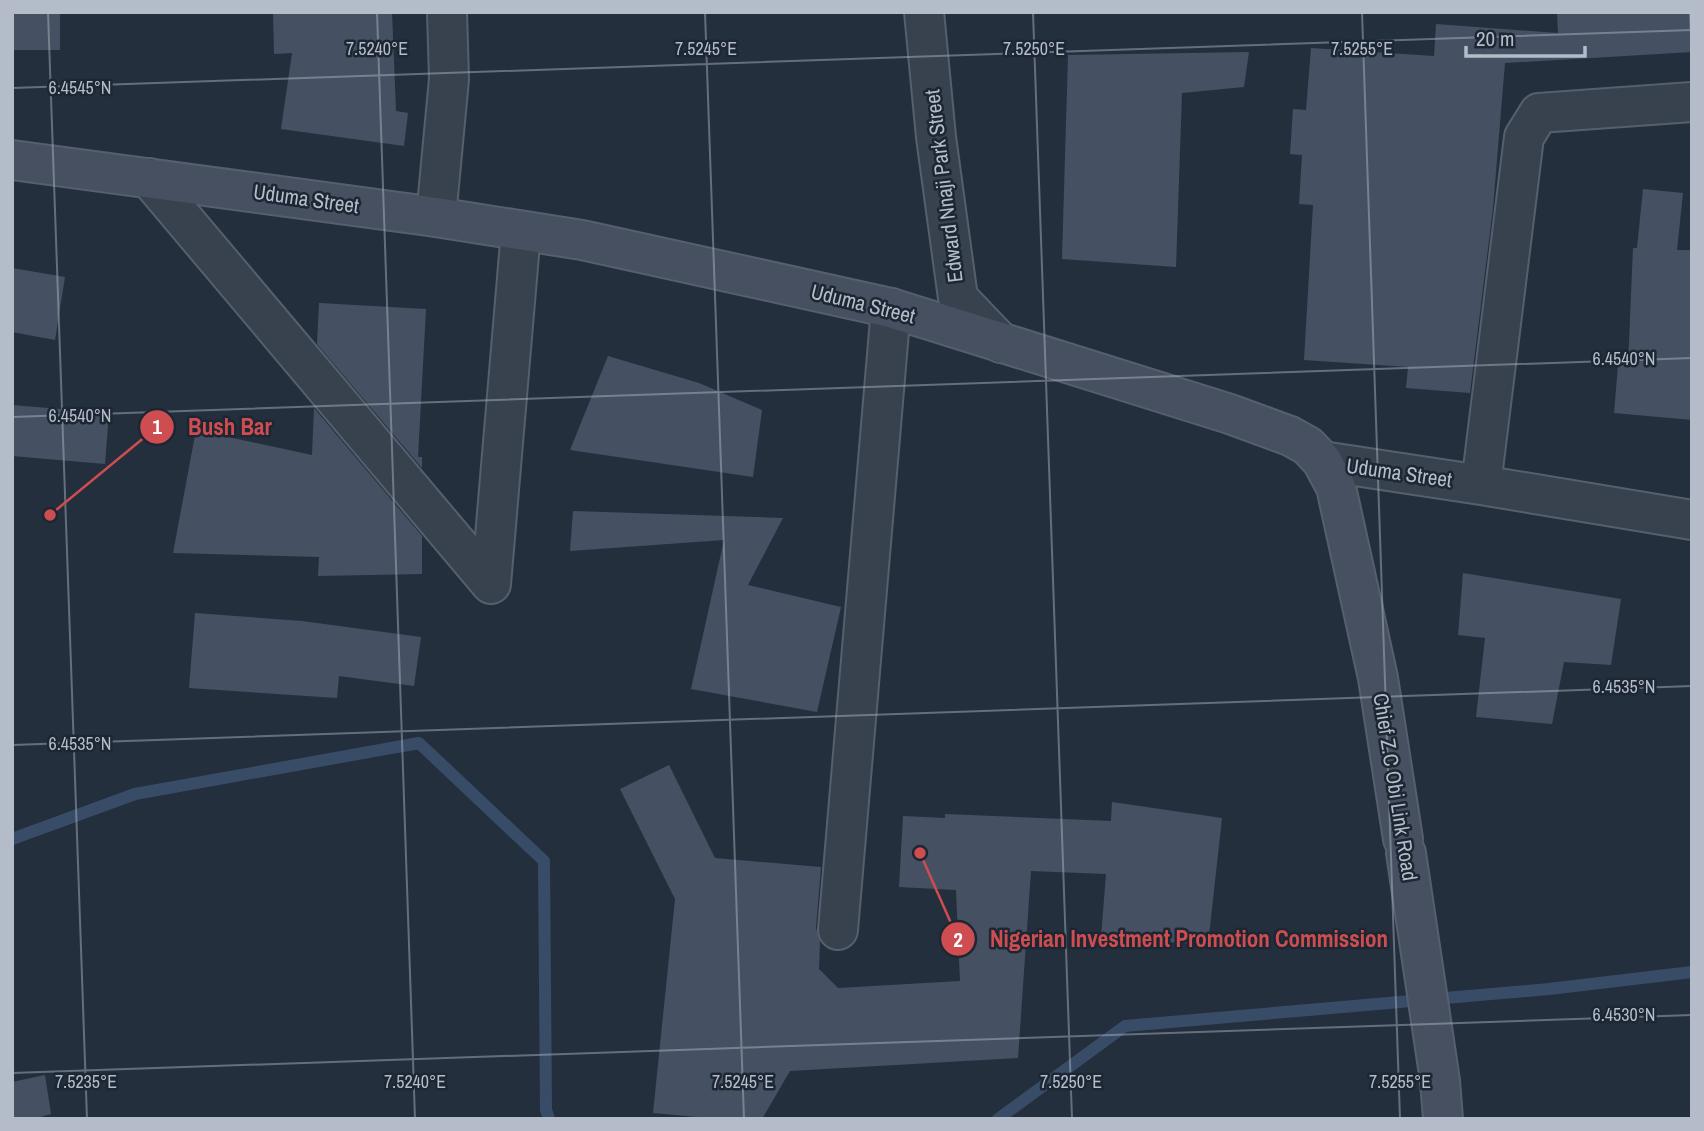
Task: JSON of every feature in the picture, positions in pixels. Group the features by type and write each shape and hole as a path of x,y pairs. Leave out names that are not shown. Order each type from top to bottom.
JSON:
{"street":[{"path":"436,217 449,79 447,12"},
{"name":"Edward Nnaji Park Street","path":"924,12 936,137 958,298 1001,343"},
{"path":"1481,485 1524,137 1539,113 1692,102"},
{"name":"Uduma Street","path":"12,160 436,217 582,240 891,308 1230,414 1290,436 1308,446 1322,461 1692,520"},
{"path":"149,178 491,584 522,231"},
{"path":"838,930 891,308"},
{"name":"Chief Z.C Obi Link Road","path":"1322,461 1336,487 1378,677 1440,1081 1443,1119"}],"building":[{"path":"12,12 60,12 60,50 12,50"},
{"path":"273,12 392,12 396,111 408,113 404,146 281,129 292,53 274,54"},
{"path":"1557,12 1692,12 1692,52 1505,63 1493,208 1470,393 1406,388 1408,367 1304,360 1313,205 1299,204 1302,155 1290,154 1293,109 1306,110 1311,48 1434,56 1436,24 1558,33"},
{"path":"1249,52 1244,87 1182,93 1176,267 1062,259 1068,55"},
{"path":"1643,189 1683,193 1677,250 1692,250 1692,420 1614,413 1618,365 1628,366 1633,248 1637,248"},
{"path":"12,268 65,277 55,340 12,332"},
{"path":"319,303 426,309 418,457 422,457 422,468 317,344"},
{"path":"608,356 699,383 762,410 753,477 570,450"},
{"path":"12,405 109,413 105,464 12,456"},
{"path":"314,408 422,536 422,574 318,576 319,557 173,553 196,430 312,455"},
{"path":"573,511 783,518 748,585 841,607 817,712 691,689 724,540 570,551"},
{"path":"1463,573 1621,599 1611,665 1564,662 1552,724 1476,717 1485,638 1458,635"},
{"path":"195,613 302,621 421,637 414,686 339,676 337,698 189,688"},
{"path":"669,765 715,858 821,867 816,928 820,941 819,969 838,988 960,981 956,890 899,887 903,816 945,818 945,814 1111,821 1112,802 1222,818 1208,945 1101,937 1106,874 1031,871 1018,1058 790,1071 762,1119 719,1119 653,1113 675,899 620,789"},
{"path":"45,1075 51,1114 33,1119 12,1119 12,1082"}],"waterway":[{"path":"12,839 135,794 419,743 544,861 546,1110 549,1119"},
{"path":"998,1119 1125,1026 1549,989 1692,972"}],"place":[{"name":"Bush Bar","path":"50,515"},
{"name":"Nigerian Investment Promotion Commission","path":"920,853"}]}
